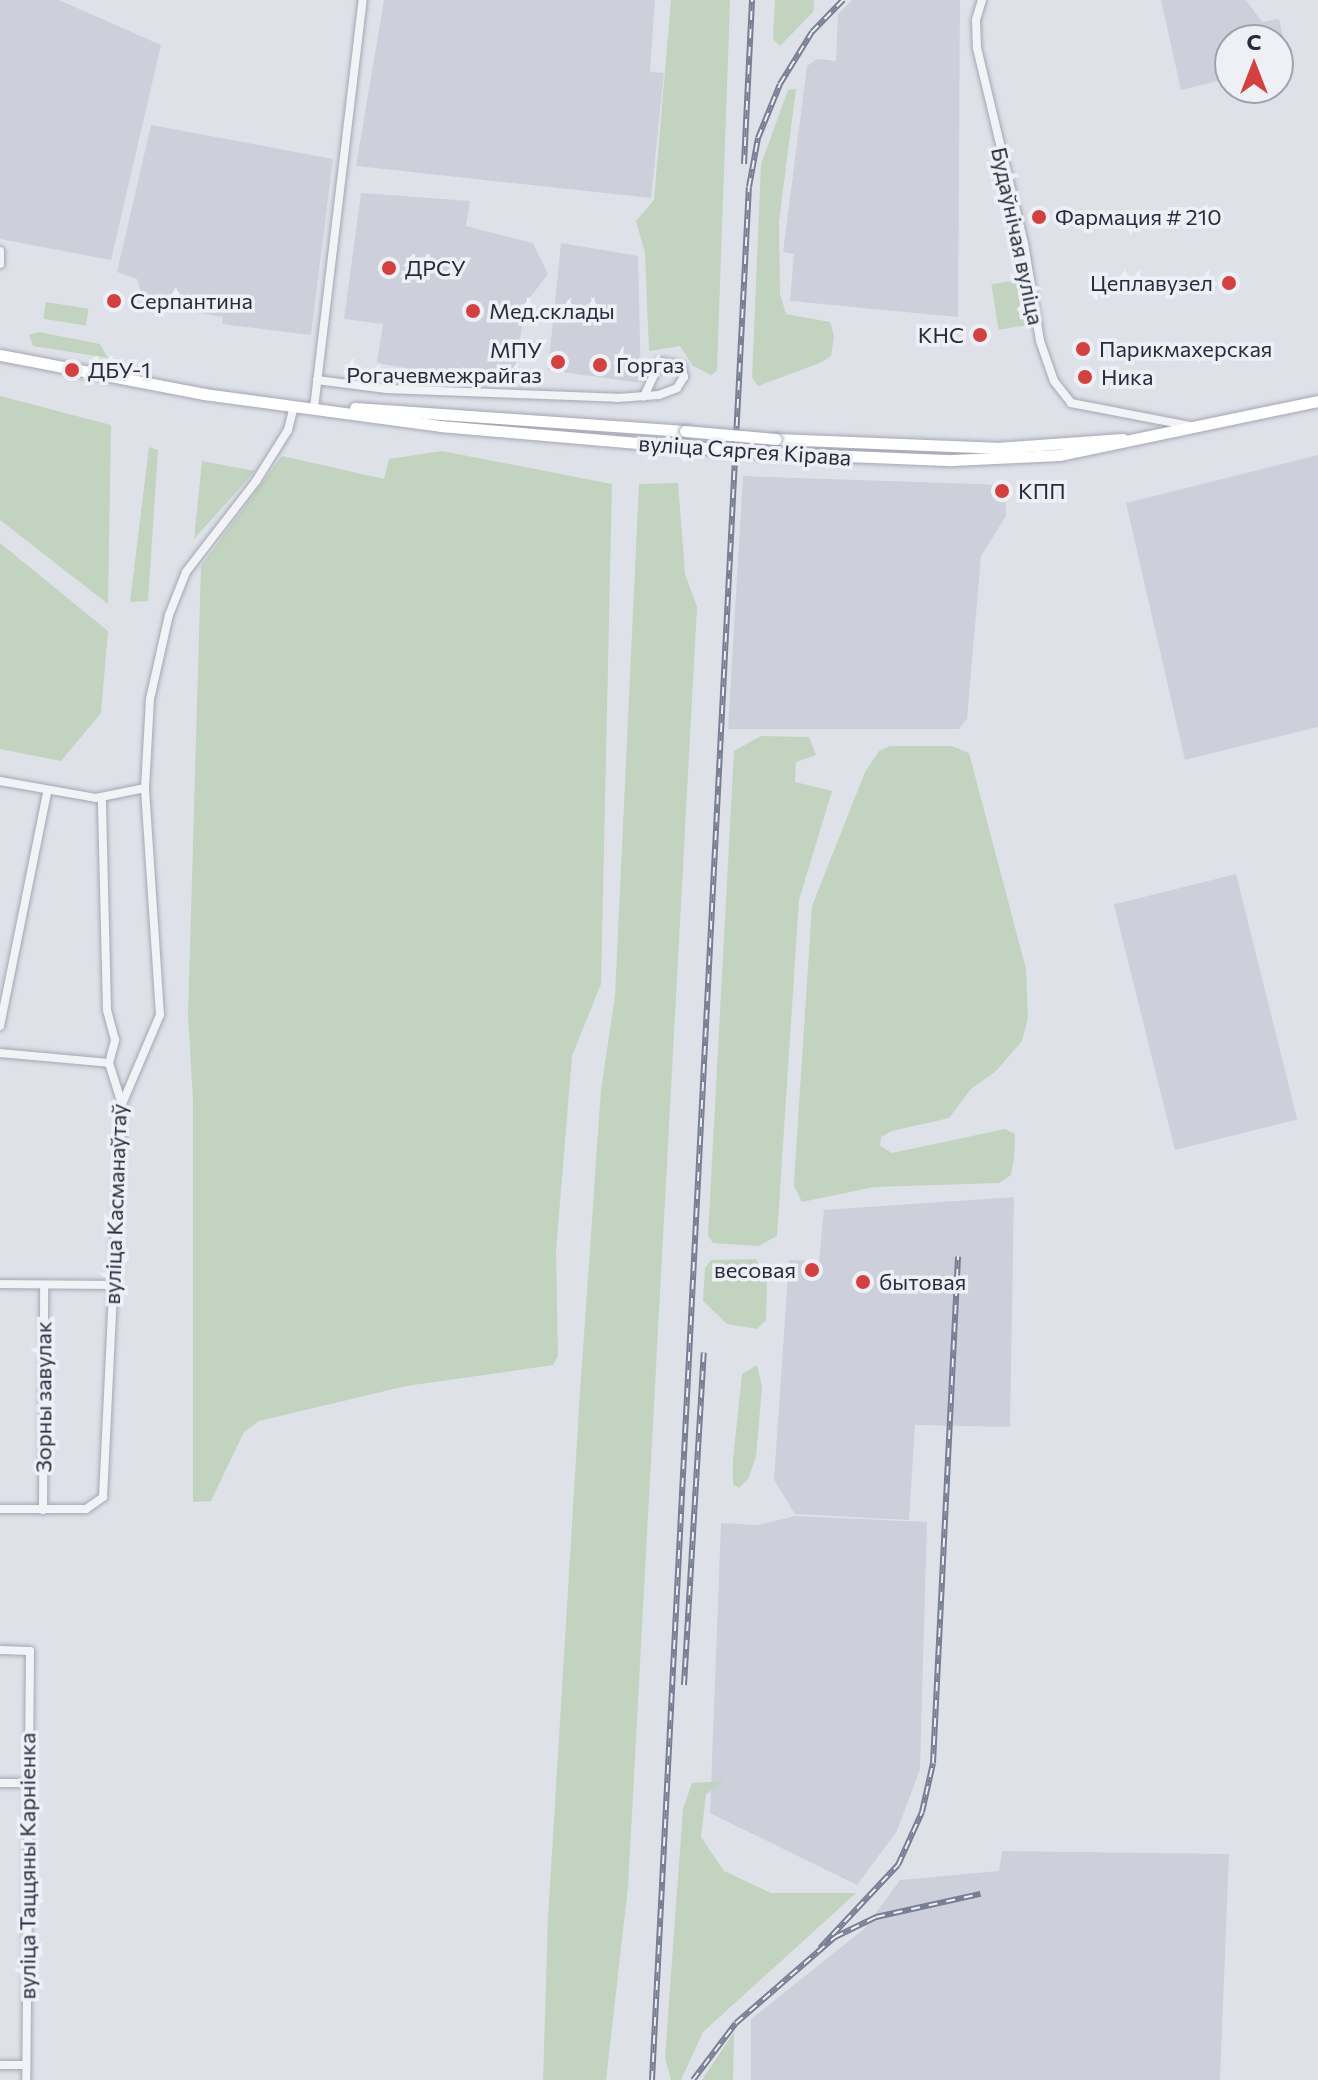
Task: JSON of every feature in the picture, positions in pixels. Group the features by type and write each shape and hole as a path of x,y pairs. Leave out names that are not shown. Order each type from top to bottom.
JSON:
{"main road":[{"name":"вуліца Сяргея Кірава","path":"0,355 115,379 440,426 774,453 1002,459 1105,450 1174,428"},
{"name":"вуліца Сяргея Кірава","path":"314,408 447,412 776,439 996,448 1137,437 1174,428 1202,428 1318,401"}],"street":[{"path":"314,408 363,0"},
{"name":"Будаўнічая вуліца","path":"982,0 976,20 977,48 1047,368 1071,403 1174,428"},
{"path":"0,251 0,264"},
{"path":"317,380 386,389 644,396 680,385 681,366 660,362 644,396"},
{"path":"122,1104 160,1015 145,788 150,699 178,586 256,481 288,430 294,406"},
{"path":"1133,416 1141,427 1137,437"},
{"path":"0,781 47,792 102,798 145,788"},
{"path":"0,1026 47,792"},
{"name":"вуліца Касманаўтаў","path":"43,1510 86,1509 103,1497 122,1104 109,1063 115,1040 107,1010 102,798"},
{"path":"0,1053 109,1063"},
{"path":"0,1284 112,1285"},
{"name":"Зорны завулак","path":"43,1510 44,1285"},
{"path":"0,1509 43,1510"},
{"name":"вуліца Таццяны Карніенка","path":"0,1650 30,1651 26,1783 26,2080"},
{"path":"0,1783 26,1783"},
{"path":"0,2065 26,2065"}],"shaded area":[{"path":"0,0 59,0 161,45 111,260 0,239"},
{"path":"384,0 655,0 650,72 664,73 651,198 356,166"},
{"path":"852,0 960,0 958,317 790,301 794,254 783,252 807,66 817,59 836,61 838,14"},
{"path":"1161,0 1246,0 1262,22 1279,19 1280,24 1214,24 1214,82 1181,90"},
{"path":"151,125 333,159 311,335 222,324 223,317 144,303 137,279 117,272"},
{"path":"361,193 470,201 466,226 533,243 548,274 526,303 512,387 377,363 383,324 344,319"},
{"path":"561,243 638,256 641,383 548,370"},
{"path":"1318,455 1318,727 1185,760 1126,503"},
{"path":"743,476 1005,485 1006,516 981,556 967,719 959,729 728,729"},
{"path":"1236,874 1297,1119 1175,1150 1114,904"},
{"path":"1014,1197 1010,1427 915,1425 909,1520 795,1514 774,1480 789,1260 819,1261 824,1210"},
{"path":"795,1516 927,1522 920,1769 897,1831 857,1885 710,1813 721,1523 758,1525"},
{"path":"1002,1851 1229,1854 1220,2080 751,2080 751,2019 864,1929 900,1880 999,1871"}],"green space":[{"path":"671,0 730,0 717,371 711,375 693,366 680,346 649,351 645,253 636,221 654,200"},
{"path":"775,0 814,0 813,12 780,46 773,39"},
{"path":"796,89 779,221 780,294 786,314 830,322 834,336 831,356 822,362 758,386 752,378 761,164 788,90"},
{"path":"1018,280 1025,325 999,330 991,284"},
{"path":"46,302 88,309 86,326 43,319"},
{"path":"39,332 100,344 108,358 33,346 29,335"},
{"path":"0,396 111,425 108,604 0,520"},
{"path":"149,447 158,450 148,601 130,602"},
{"path":"442,451 612,484 601,984 572,1056 556,1251 558,1356 553,1365 406,1386 259,1421 244,1432 211,1501 193,1502 193,1101 188,1016 201,566 282,456 384,479 389,459"},
{"path":"202,461 255,471 194,539"},
{"path":"678,483 685,574 697,607 628,1887 606,2080 543,2080 548,1918 580,1392 601,1090 615,996 639,484"},
{"path":"0,543 108,631 101,713 61,761 0,749"},
{"path":"761,736 809,737 816,755 796,762 795,782 832,791 799,900 777,1236 759,1246 713,1243 708,1236 734,751"},
{"path":"890,746 952,746 969,753 1026,969 1028,1018 1022,1041 996,1071 971,1089 949,1118 892,1131 881,1137 880,1146 892,1153 1005,1129 1015,1134 1011,1175 999,1183 874,1187 802,1202 794,1186 812,906 865,772 879,751"},
{"path":"756,1259 767,1282 766,1320 757,1329 727,1324 703,1301 705,1268 711,1260"},
{"path":"757,1365 762,1387 756,1457 748,1479 739,1488 733,1485 733,1459 742,1374"},
{"path":"725,1781 706,1794 701,1837 724,1871 771,1893 856,1893 703,2032 681,2080 671,2080 665,2058 683,1809 692,1783"},
{"path":"734,2032 733,2080 702,2080"}],"railway":[{"path":"744,164 752,0"},
{"path":"652,2080 749,187 758,138 780,84 812,32 843,0"},
{"path":"820,1948 898,1865 922,1812 933,1763 958,1257"},
{"path":"684,1685 704,1353"},
{"path":"693,2080 736,2023 835,1937 876,1917 980,1894"}],"place":[{"name":"Фармация # 210","path":"1039,217"},
{"name":"ДРСУ","path":"389,268"},
{"name":"Цеплавузел","path":"1229,283"},
{"name":"Серпантина","path":"114,301"},
{"name":"Мед.склады","path":"473,311"},
{"name":"КНС","path":"980,335"},
{"name":"Парикмахерская","path":"1083,349"},
{"name":"МПУ Рогачевмежрайгаз","path":"558,362"},
{"name":"Горгаз","path":"600,365"},
{"name":"ДБУ-1","path":"72,370"},
{"name":"Ника","path":"1085,377"},
{"name":"КПП","path":"1002,491"},
{"name":"весовая","path":"812,1270"},
{"name":"бытовая","path":"863,1282"}]}
